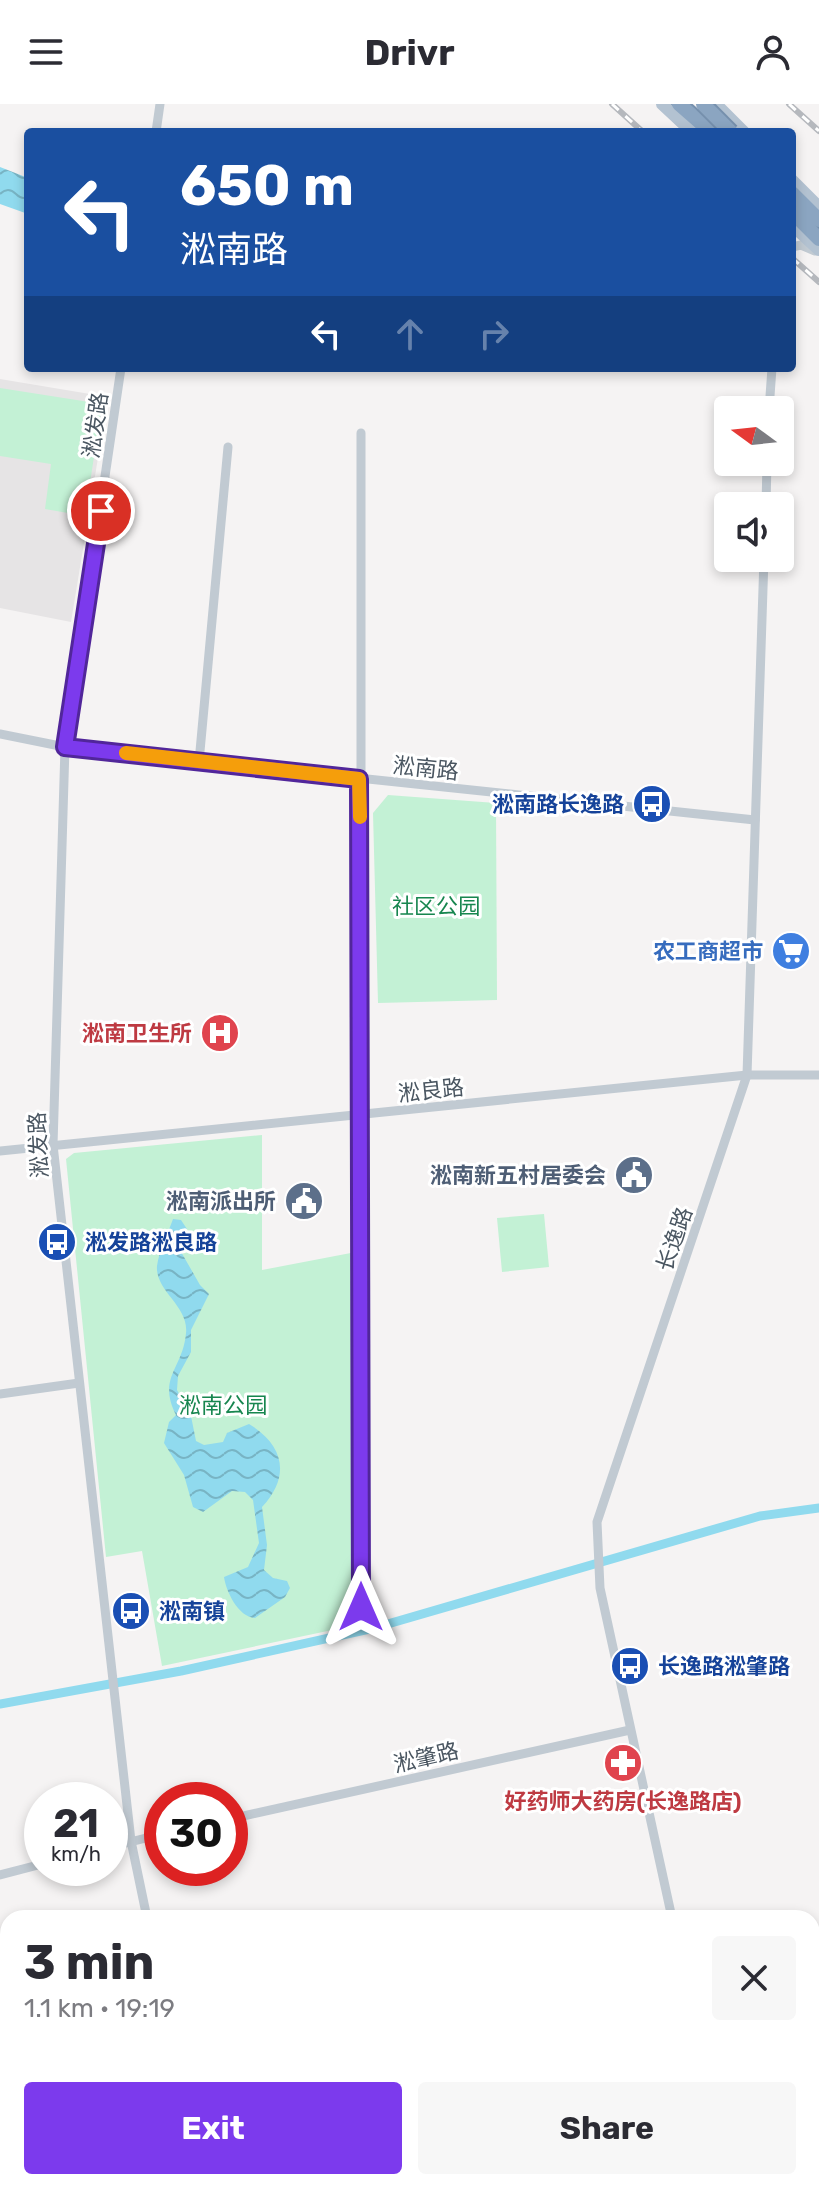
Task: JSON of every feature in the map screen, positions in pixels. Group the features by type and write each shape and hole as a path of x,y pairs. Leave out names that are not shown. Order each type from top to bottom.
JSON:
{"highway":[{"path":"679,104 707,128"},
{"path":"703,104 727,128"},
{"path":"796,197 819,220"},
{"path":"796,216 819,239"}],"main road":[{"path":"662,104 688,128"},
{"path":"713,104 740,128"},
{"path":"796,184 819,207"},
{"path":"796,229 819,252"}],"street":[{"path":"157,128 160,104"},
{"path":"712,128 713,104"},
{"path":"796,246 819,252"},
{"name":"淞发路","path":"120,372 65,747 53,1145 131,1841 145,1910"},
{"path":"766,372 770,394"},
{"path":"770,394 772,372"},
{"path":"361,433 361,1607"},
{"path":"199,762 228,447"},
{"name":"长逸路","path":"670,1910 599,1576 597,1522 747,1075 764,572"},
{"name":"淞南路","path":"0,734 65,747 755,820"},
{"name":"淞良路","path":"0,1151 747,1075 819,1075"},
{"path":"0,1394 79,1383"},
{"name":"淞肇路","path":"248,1815 630,1730"},
{"path":"128,1842 144,1838"},
{"path":"0,1875 24,1869"}],"shaded area":[{"path":"0,379 108,397 71,622 0,608"}],"green space":[{"path":"0,388 102,404 85,516 45,509 51,464 0,456"},
{"name":"社区公园","path":"388,795 496,803 497,1000 378,1003 373,813"},
{"name":"淞南公园","path":"262,1135 262,1270 356,1252 356,1625 162,1666 142,1551 106,1557 66,1159 74,1153"},
{"path":"544,1214 549,1267 502,1272 497,1218"}],"water":[{"path":"0,167 24,176 24,213 0,204"},
{"path":"173,1219 181,1220 187,1229 180,1250 200,1285 209,1294 191,1330 191,1352 178,1376 177,1390 191,1416 196,1441 204,1445 223,1442 227,1433 249,1424 270,1441 280,1462 277,1484 262,1507 267,1545 264,1570 273,1578 287,1581 290,1588 285,1597 255,1618 238,1608 224,1577 248,1567 259,1543 253,1500 245,1492 232,1491 203,1512 193,1507 184,1475 164,1443 169,1422 176,1415 169,1391 170,1382 186,1333 186,1323 158,1275 160,1254"}],"waterway":[{"path":"0,1704 181,1671 374,1628 760,1516 819,1508"}],"railway":[{"path":"612,104 639,128"},
{"path":"789,104 819,131"},
{"path":"796,262 819,282"}],"slow traffic":[{"path":"126,753 359,779 360,817"}],"place":[{"name":"淞南路长逸路","path":"652,804"},
{"name":"农工商超市","path":"791,951"},
{"name":"淞南卫生所","path":"220,1033"},
{"name":"淞南新五村居委会","path":"634,1175"},
{"name":"淞南派出所","path":"304,1201"},
{"name":"淞发路淞良路","path":"57,1242"},
{"name":"淞南镇","path":"131,1611"},
{"name":"长逸路淞肇路","path":"630,1666"},
{"name":"好药师大药房(长逸路店)","path":"623,1763"}],"route":[{"path":"101,511 65,747 359,779 361,1607"}]}
